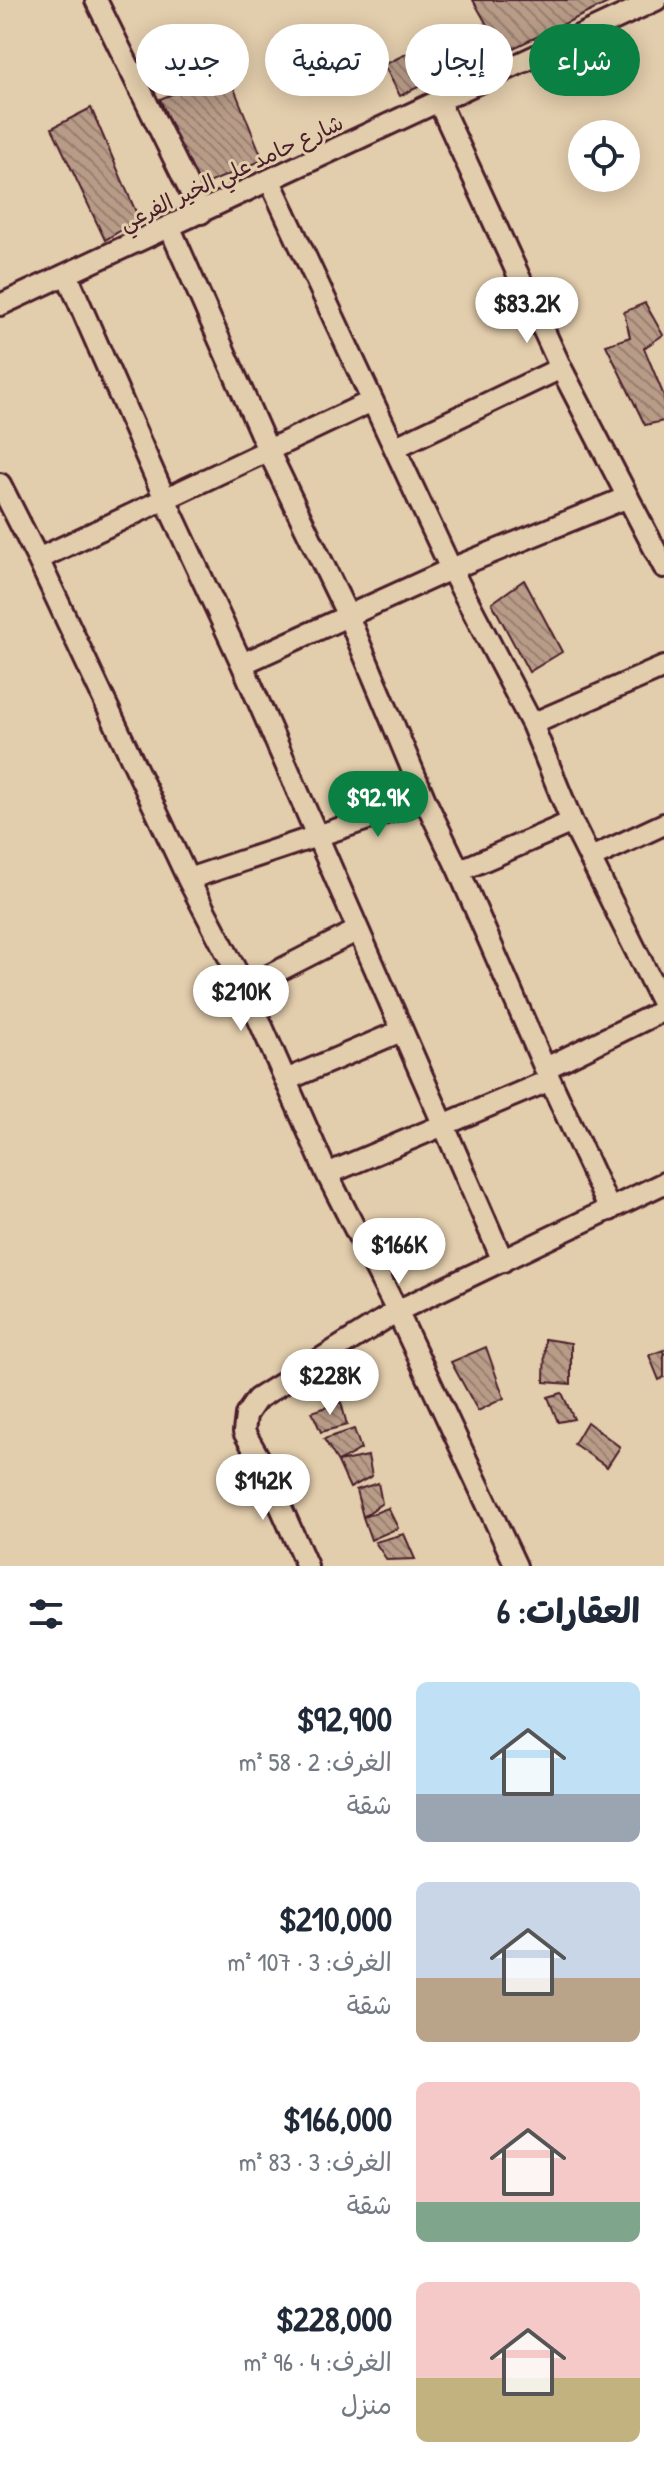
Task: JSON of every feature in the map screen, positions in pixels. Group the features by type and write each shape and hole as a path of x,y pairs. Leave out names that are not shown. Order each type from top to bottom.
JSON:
{"street":[{"path":"96,0 201,213"},
{"name":"شارع حامد علي الخير الفرعي","path":"0,305 656,0"},
{"path":"438,100 561,368 663,561"},
{"path":"270,181 451,569 532,724 572,822 662,998 548,1074 327,1174"},
{"path":"170,228 268,450 348,616 425,800 610,1210"},
{"path":"67,275 165,499 242,664 503,1261"},
{"path":"396,447 561,368"},
{"path":"38,559 372,401"},
{"path":"0,484 188,879 245,988 327,1174 397,1311 516,1566"},
{"path":"242,664 451,569 628,497"},
{"path":"532,724 664,667"},
{"path":"188,879 425,800"},
{"path":"459,871 572,822"},
{"path":"591,858 664,824"},
{"path":"245,988 358,930"},
{"path":"286,1080 401,1031"},
{"path":"307,1566 260,1460 244,1432 246,1415 257,1399 397,1311 664,1183"}],"building":[{"path":"473,0 610,2 564,24 529,24 529,41 513,48 513,24 487,24"},
{"path":"405,54 405,94 400,96 389,75 389,62"},
{"path":"167,96 237,96 263,160 197,188 160,99"},
{"path":"91,108 139,219 105,240 52,128"},
{"path":"645,303 663,335 644,348 664,396 664,421 645,425 606,345 630,337 624,312"},
{"path":"524,580 562,652 529,672 492,603"},
{"path":"545,1339 571,1343 571,1384 544,1382"},
{"path":"486,1347 504,1398 478,1411 451,1362"},
{"path":"664,1350 664,1377 659,1380 649,1355"},
{"path":"562,1393 574,1419 558,1422 548,1397"},
{"path":"341,1402 347,1425 321,1432 312,1412"},
{"path":"587,1422 620,1447 607,1467 574,1444"},
{"path":"354,1429 361,1449 338,1462 324,1439"},
{"path":"368,1456 372,1476 350,1488 338,1462"},
{"path":"378,1483 382,1503 363,1517 356,1490"},
{"path":"388,1508 398,1528 371,1540 363,1517"},
{"path":"404,1534 415,1559 387,1560 375,1542"}]}
